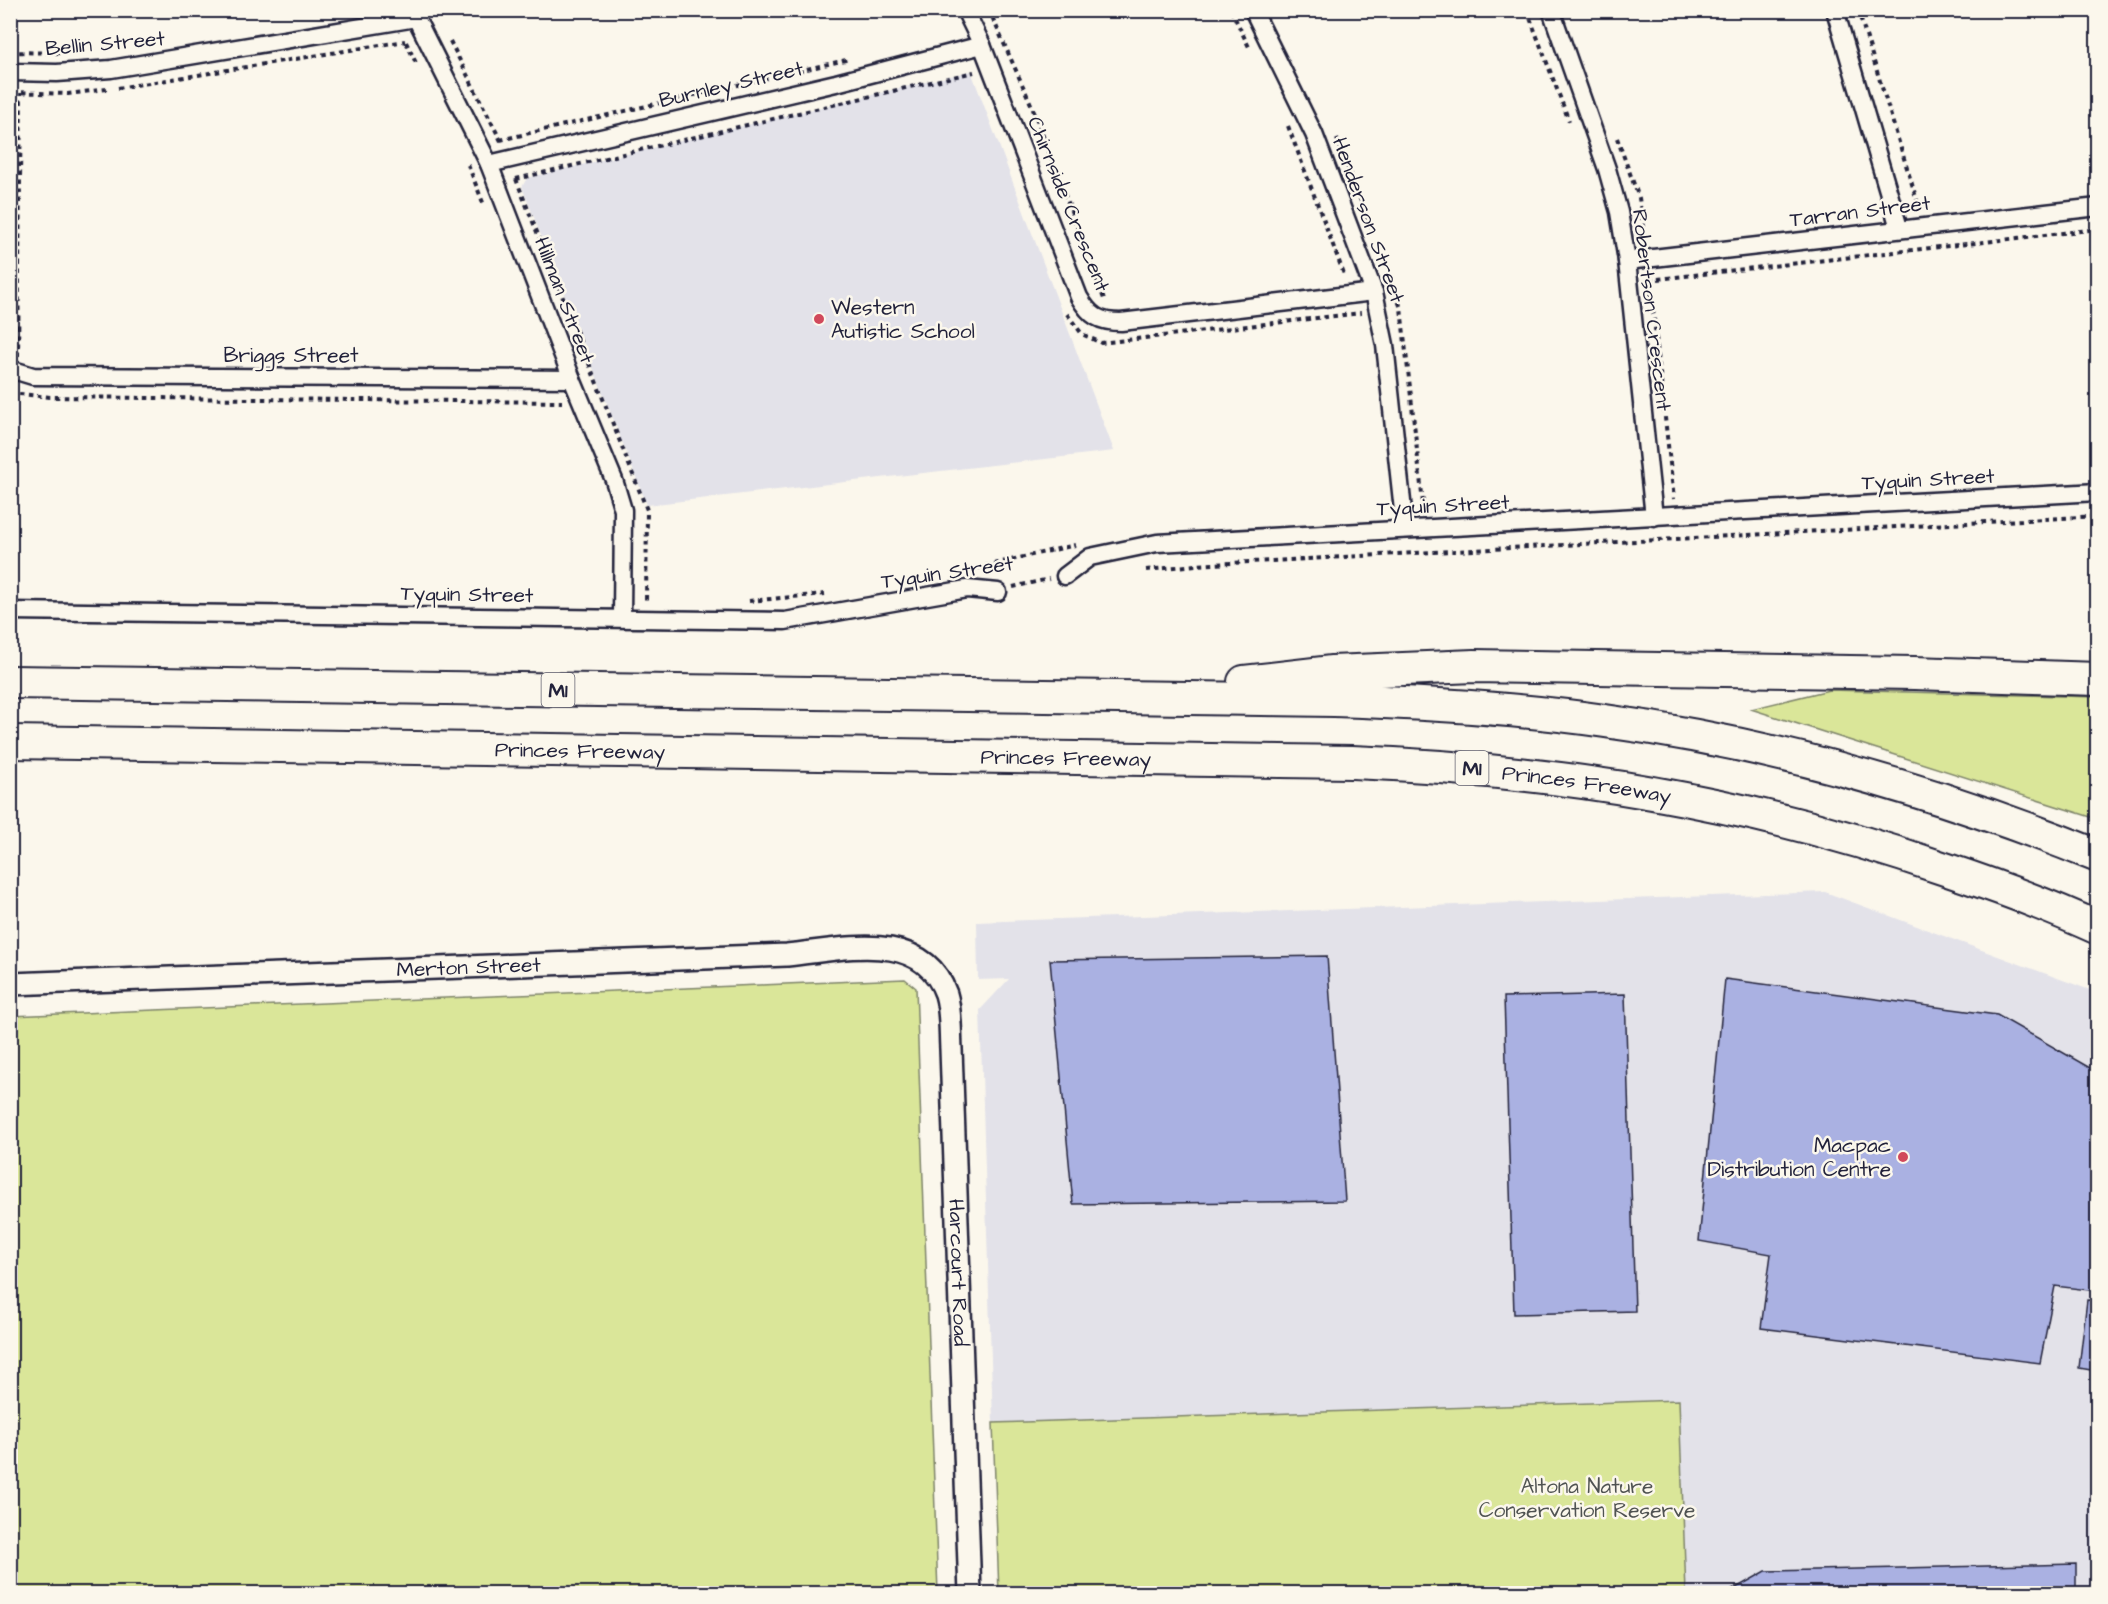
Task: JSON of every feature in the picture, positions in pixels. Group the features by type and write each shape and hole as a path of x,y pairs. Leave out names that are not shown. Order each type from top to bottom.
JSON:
{"highway":[{"path":"1105,697 1332,672 1474,666 1914,673 2097,679"},
{"name":"M1","path":"10,682 1105,697 1432,704 1605,721 1720,741 1832,766 1944,799 2097,856"},
{"name":"Princes Freeway","path":"10,742 1352,762 1467,767 1641,789 1813,827 1978,880 2097,928"}],"street":[{"name":"Chirnside Crescent","path":"965,10 982,45 1079,297 1094,317 1106,322 1120,322 1374,292"},
{"name":"Henderson Street","path":"1253,10 1314,134 1374,292 1385,345 1404,521"},
{"name":"Robertson Crescent","path":"1551,10 1607,169 1618,212 1627,261 1653,508"},
{"path":"1835,10 1899,228"},
{"name":"Bellin Street","path":"10,72 57,73 111,69 414,14"},
{"name":"Hillman Street","path":"414,14 489,164 572,380 614,480 623,510 622,610"},
{"name":"Burnley Street","path":"489,164 836,83 982,45"},
{"name":"Tarran Street","path":"1627,261 2097,207"},
{"name":"Briggs Street","path":"10,369 33,376 572,380"},
{"name":"Tyquin Street","path":"1065,576 1090,558 1157,543 1404,521 1653,508 2097,492"},
{"name":"Tyquin Street","path":"10,611 622,610 785,621 967,589 998,592"},
{"name":"Merton Street","path":"10,984 787,956 889,947 910,952 924,960"},
{"name":"Harcourt Road","path":"924,960 938,976 947,996 951,1049 970,1593"}],"path":[{"path":"988,10 1031,104 1104,301 1110,302"},
{"path":"1231,10 1254,57"},
{"path":"1527,10 1571,127"},
{"path":"405,42 420,71"},
{"path":"10,52 65,53"},
{"path":"21,93 18,356 30,356"},
{"path":"1066,313 1082,334 1101,343 1119,343 1362,315 1284,118"},
{"path":"466,159 486,211"},
{"path":"1649,280 2097,229"},
{"path":"1335,278 1346,277"},
{"path":"10,393 50,397 563,403 554,379"},
{"path":"1653,508 1683,498"},
{"path":"1404,521 1435,512"},
{"path":"1146,570 1196,565 2097,516"},
{"path":"966,571 1080,544"},
{"name":"Tyquin Street","path":"998,592 1065,576"},
{"path":"740,602 831,593"},
{"path":"622,610 656,603"}],"shaded area":[{"name":"Western Autistic School","path":"971,71 1114,451 647,505 522,187 527,178"},
{"path":"11,396 17,396 16,503 10,502"},
{"path":"1825,892 2098,993 2097,1593 1686,1593 1679,1400 993,1423 980,1010 1009,979 978,980 977,922"}],"green space":[{"path":"1829,690 2097,697 2097,819 1751,709"},
{"path":"905,979 916,988 938,1593 11,1593 11,1016"},
{"name":"Altona Nature Conservation Reserve","path":"1679,1400 1686,1593 999,1593 993,1423"}],"building":[{"path":"1327,956 1345,1201 1073,1204 1050,960"},
{"name":"Macpac Distribution Centre","path":"1725,979 1997,1015 2097,1072 2097,1291 2055,1286 2040,1363 1761,1328 1771,1254 1699,1241"},
{"path":"1625,994 1635,1311 1514,1314 1504,997"},
{"path":"2087,1300 2097,1301 2097,1371 2079,1368"},
{"path":"2076,1564 2076,1593 1727,1593 1766,1571"}],"place":[{"name":"Western Autistic School","path":"819,319"},
{"name":"Macpac Distribution Centre","path":"1903,1157"}]}
